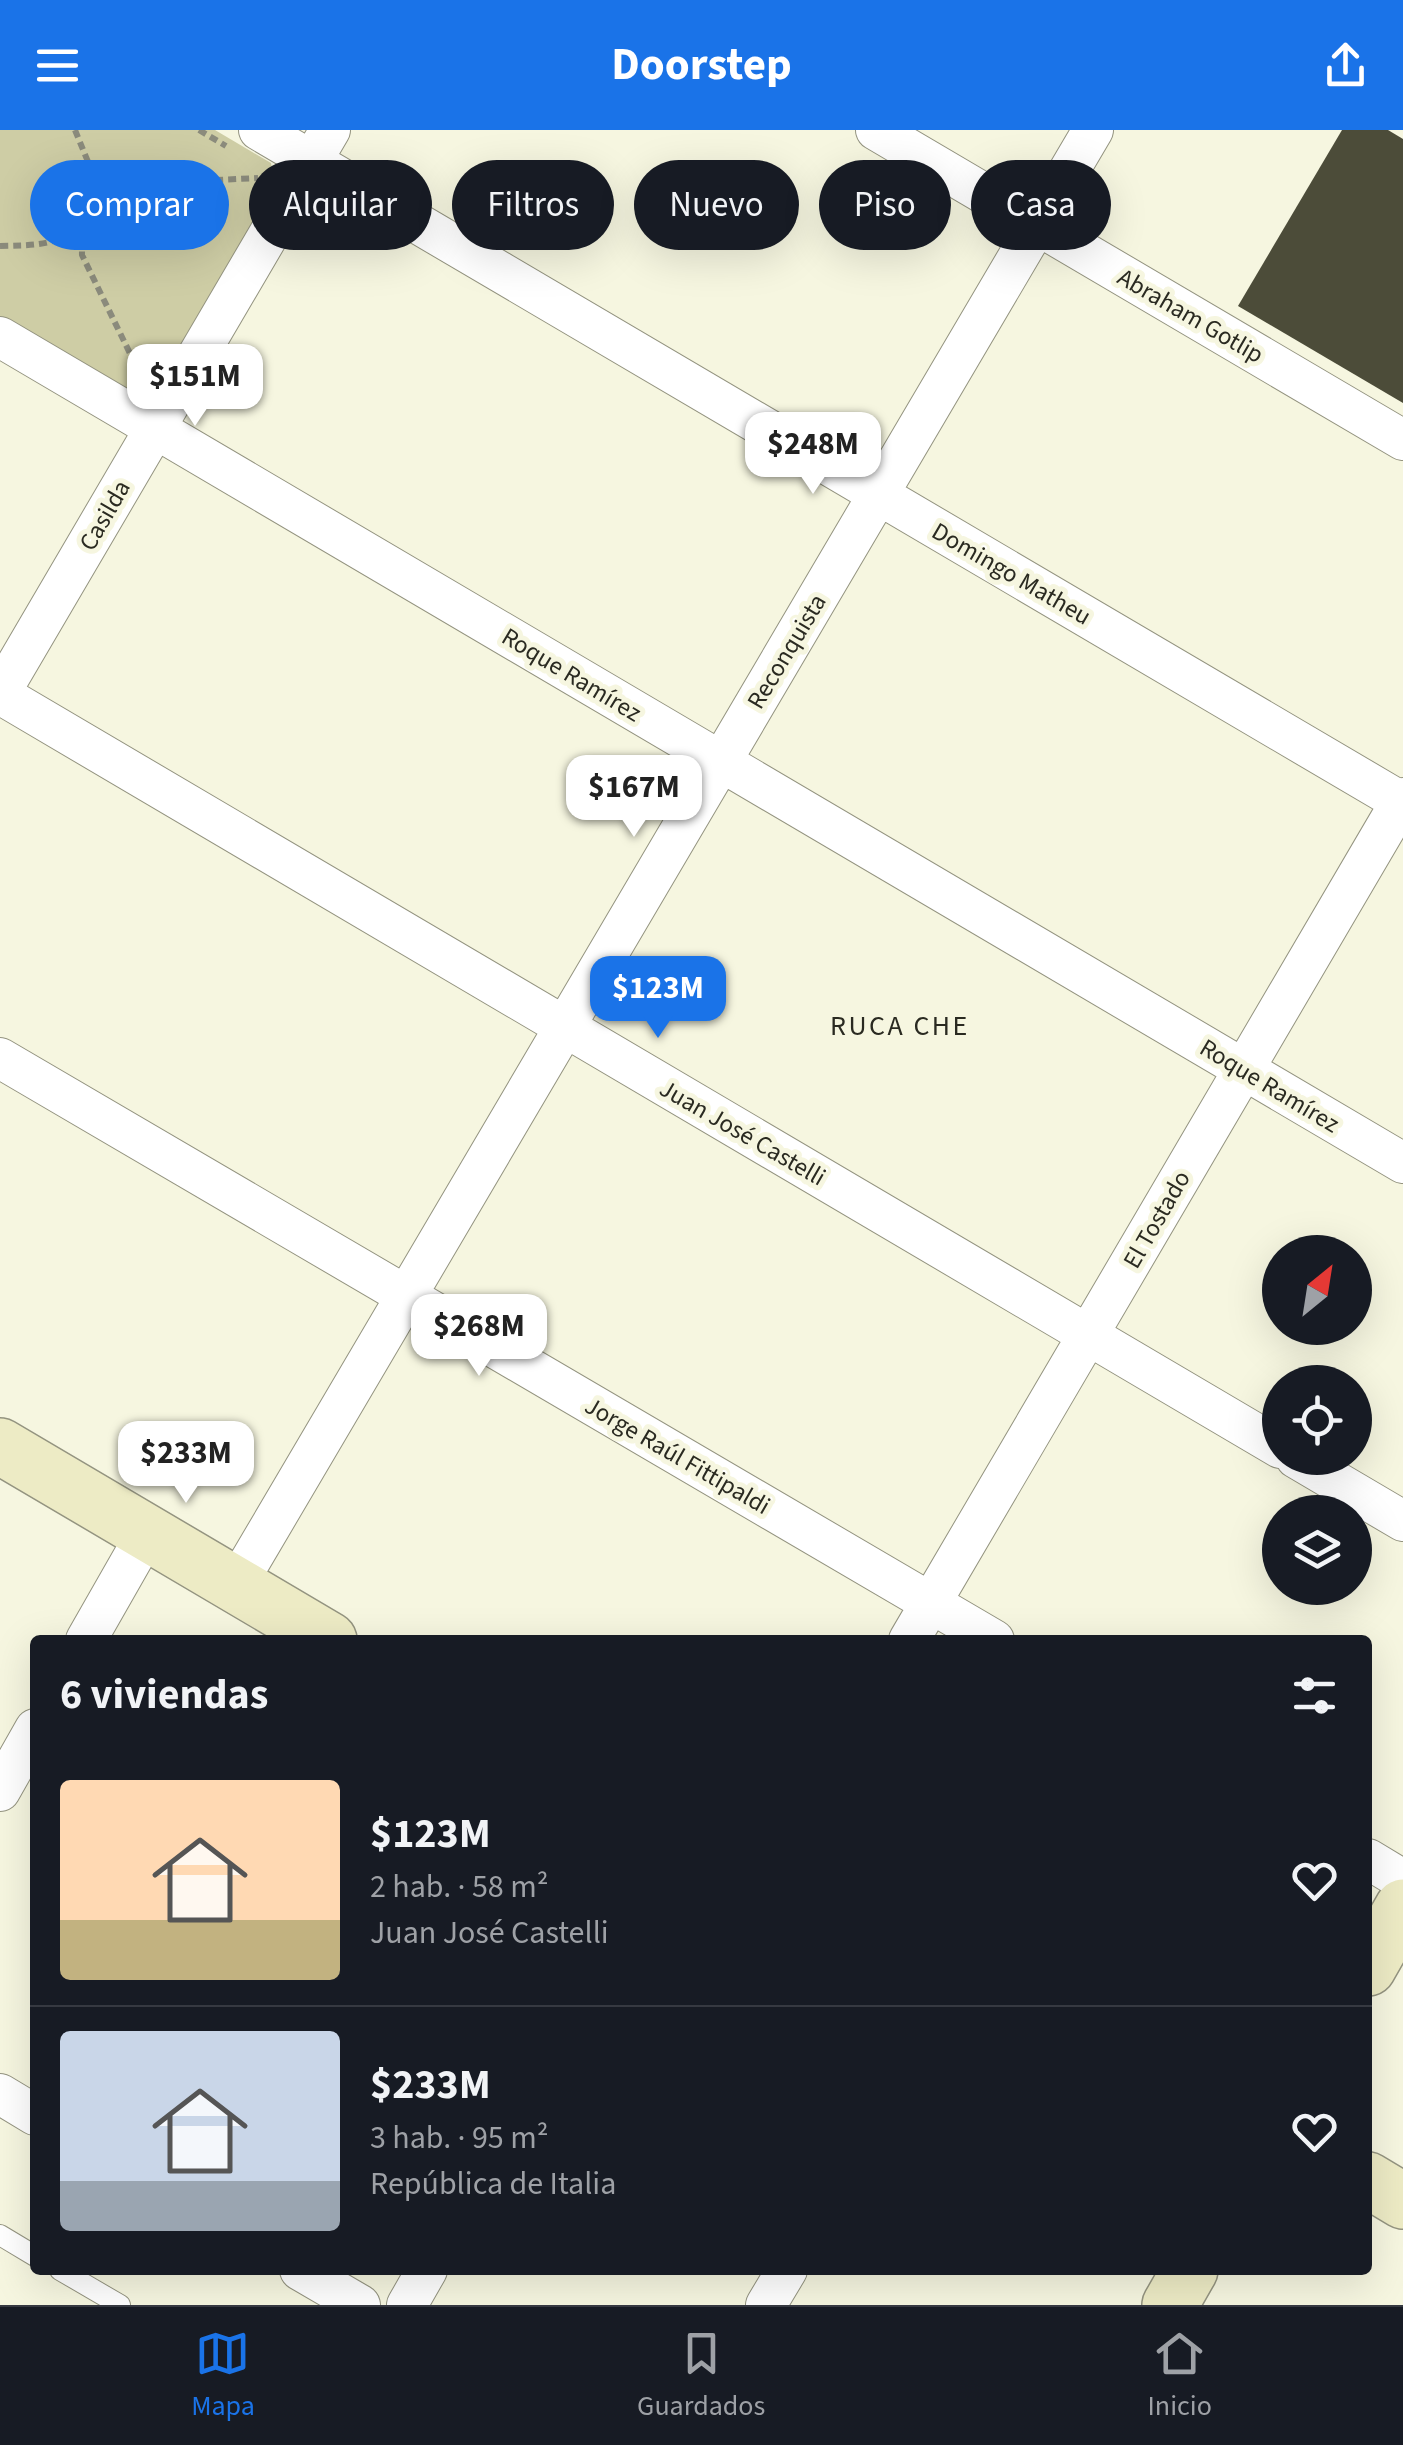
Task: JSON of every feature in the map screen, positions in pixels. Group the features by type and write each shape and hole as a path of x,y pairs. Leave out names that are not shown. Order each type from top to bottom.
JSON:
{"street":[{"name":"Abraham Gotlip","path":"876,130 971,186"},
{"name":"Reconquista","path":"1075,160 1093,130"},
{"name":"Domingo Matheu","path":"251,148 321,145 878,495 1402,801"},
{"name":"Casilda","path":"0,694 321,145"},
{"name":"Reconquista","path":"236,1585 1022,250"},
{"name":"Abraham Gotlip","path":"1080,250 1403,440"},
{"name":"Roque Ramírez","path":"0,336 1403,1163"},
{"name":"Juan José Castelli","path":"0,694 1262,1437"},
{"name":"El Tostado","path":"912,1635 1402,801"},
{"name":"Jorge Raúl Fittipaldi","path":"0,1058 985,1635"},
{"path":"0,1446 321,1635"},
{"path":"1325,1475 1403,1521"},
{"path":"89,1635 147,1532"},
{"path":"0,1791 30,1739"},
{"path":"1372,1861 1403,1880"},
{"path":"1372,1961 1403,1907"},
{"path":"0,2094 30,2112"},
{"path":"1372,2182 1403,2201"},
{"path":"309,2275 360,2305"},
{"path":"407,2305 424,2275"},
{"path":"766,2305 784,2275"},
{"path":"1170,2305 1187,2275"}],"lane":[{"path":"0,2235 30,2253"},
{"path":"69,2275 120,2305"}],"path":[{"path":"75,130 87,160"},
{"path":"198,130 251,148"},
{"path":"0,246 30,245"},
{"path":"82,250 144,382"},
{"path":"132,385 155,380"}],"green space":[{"path":"0,130 215,130 266,160 249,160 249,229 149,394 133,394 0,317"}],"building":[{"path":"1342,130 1388,130 1403,139 1403,403 1238,306"}],"district":[{"name":"RUCA CHE","path":"900,1025"}]}
